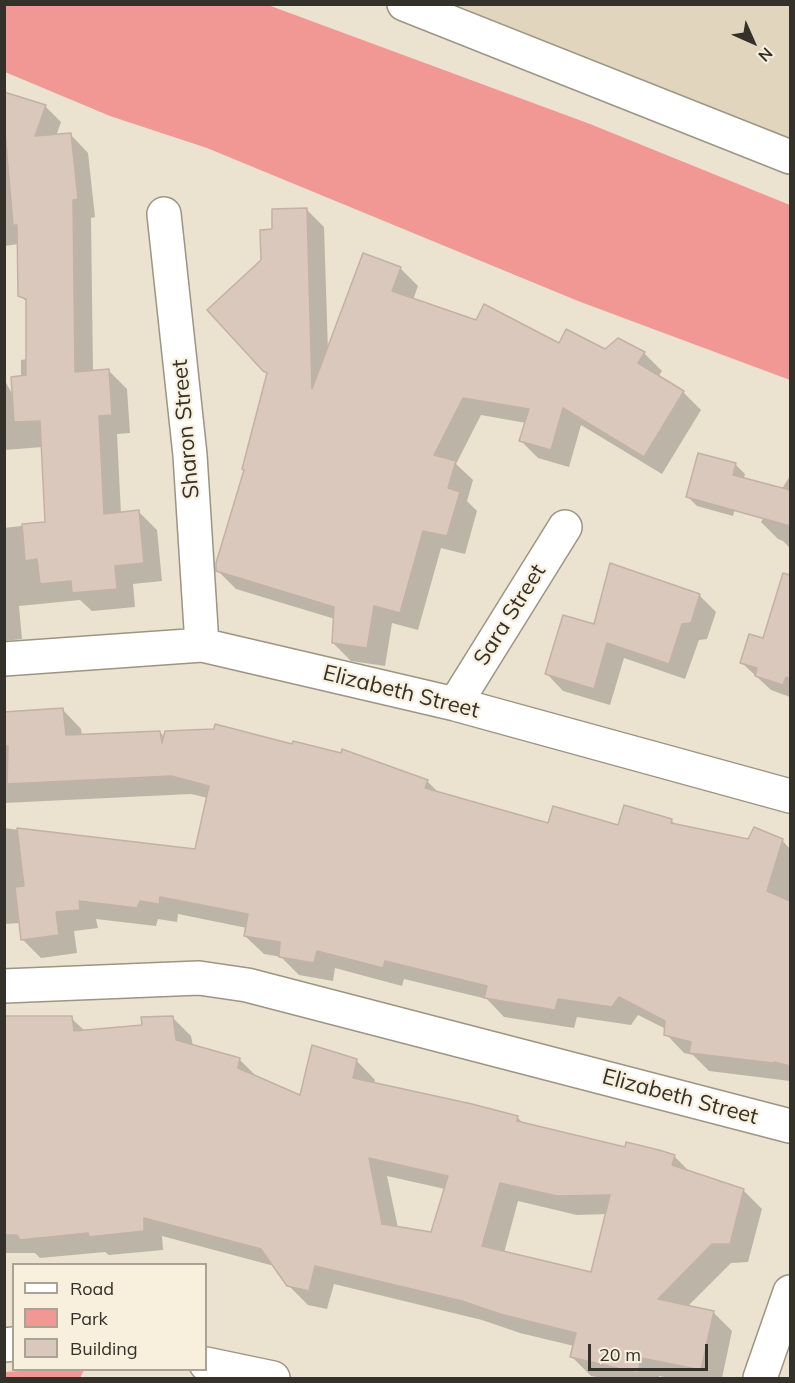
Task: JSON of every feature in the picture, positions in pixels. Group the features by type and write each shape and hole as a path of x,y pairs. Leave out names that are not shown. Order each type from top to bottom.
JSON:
{"street":[{"path":"404,4 790,158"},
{"name":"Sharon Street","path":"164,214 190,455 202,645"},
{"name":"Sara Street","path":"455,704 565,527"},
{"name":"Elizabeth Street","path":"4,659 202,645 455,704 790,796"},
{"name":"Elizabeth Street","path":"4,986 199,978 247,985 790,1126"},
{"path":"760,1378 790,1292"},
{"path":"207,1364 273,1378"}],"shaded area":[{"path":"393,5 790,5 790,166"}],"green space":[{"path":"4,5 268,5 590,124 790,205 790,380 578,301 207,148 110,116 5,72"},
{"path":"84,1371 80,1378 5,1378 5,1372"}],"building":[{"path":"4,92 46,105 35,136 71,133 78,199 73,200 75,372 109,369 112,415 99,416 104,514 139,510 144,563 115,566 117,589 72,593 71,581 40,584 37,559 25,561 22,524 45,522 40,421 14,422 11,377 26,375 26,299 18,296 17,225 13,225 4,120"},
{"path":"307,208 312,389 363,253 401,267 392,291 476,320 484,304 559,343 566,329 605,349 618,338 645,352 638,363 684,391 644,457 563,408 551,450 519,441 529,409 463,398 434,455 456,461 448,488 460,492 447,536 423,531 400,613 374,606 367,648 332,643 334,607 216,571 216,563 244,470 242,469 267,373 207,310 261,260 260,230 272,229 272,209"},
{"path":"698,453 736,463 733,475 790,490 790,526 686,497"},
{"path":"610,563 700,594 691,623 682,624 669,664 607,643 594,689 545,674 563,615 594,624"},
{"path":"783,573 790,575 790,679 786,677 783,685 755,676 757,668 740,663 749,634 763,638"},
{"path":"63,708 66,735 160,731 162,743 165,731 214,729 215,724 292,744 293,741 341,753 342,749 428,780 425,788 548,823 553,806 618,825 624,805 672,819 671,823 748,839 754,827 783,839 767,891 790,901 790,1066 774,1062 689,1053 691,1042 664,1035 665,1021 619,997 612,1007 558,999 555,1010 484,998 487,986 385,961 383,968 317,951 314,963 279,957 280,942 244,936 248,914 160,897 159,904 140,901 137,908 79,901 80,910 56,912 59,935 21,940 15,887 24,886 17,828 195,849 209,786 171,776 7,784 8,746 4,746 4,712"},
{"path":"4,1016 72,1016 74,1031 142,1025 141,1017 173,1016 176,1040 240,1058 238,1068 300,1095 312,1045 357,1059 353,1078 472,1104 518,1116 517,1121 625,1147 626,1142 659,1150 675,1155 672,1165 744,1189 730,1244 712,1244 658,1299 714,1311 701,1370 641,1358 638,1373 570,1357 576,1333 500,1314 462,1301 315,1266 309,1291 287,1286 261,1249 144,1218 144,1231 89,1237 88,1233 20,1240 17,1235 4,1235","holes":["369,1158 448,1176 431,1232 382,1224","500,1183 557,1196 610,1195 591,1272 482,1246"]}]}
